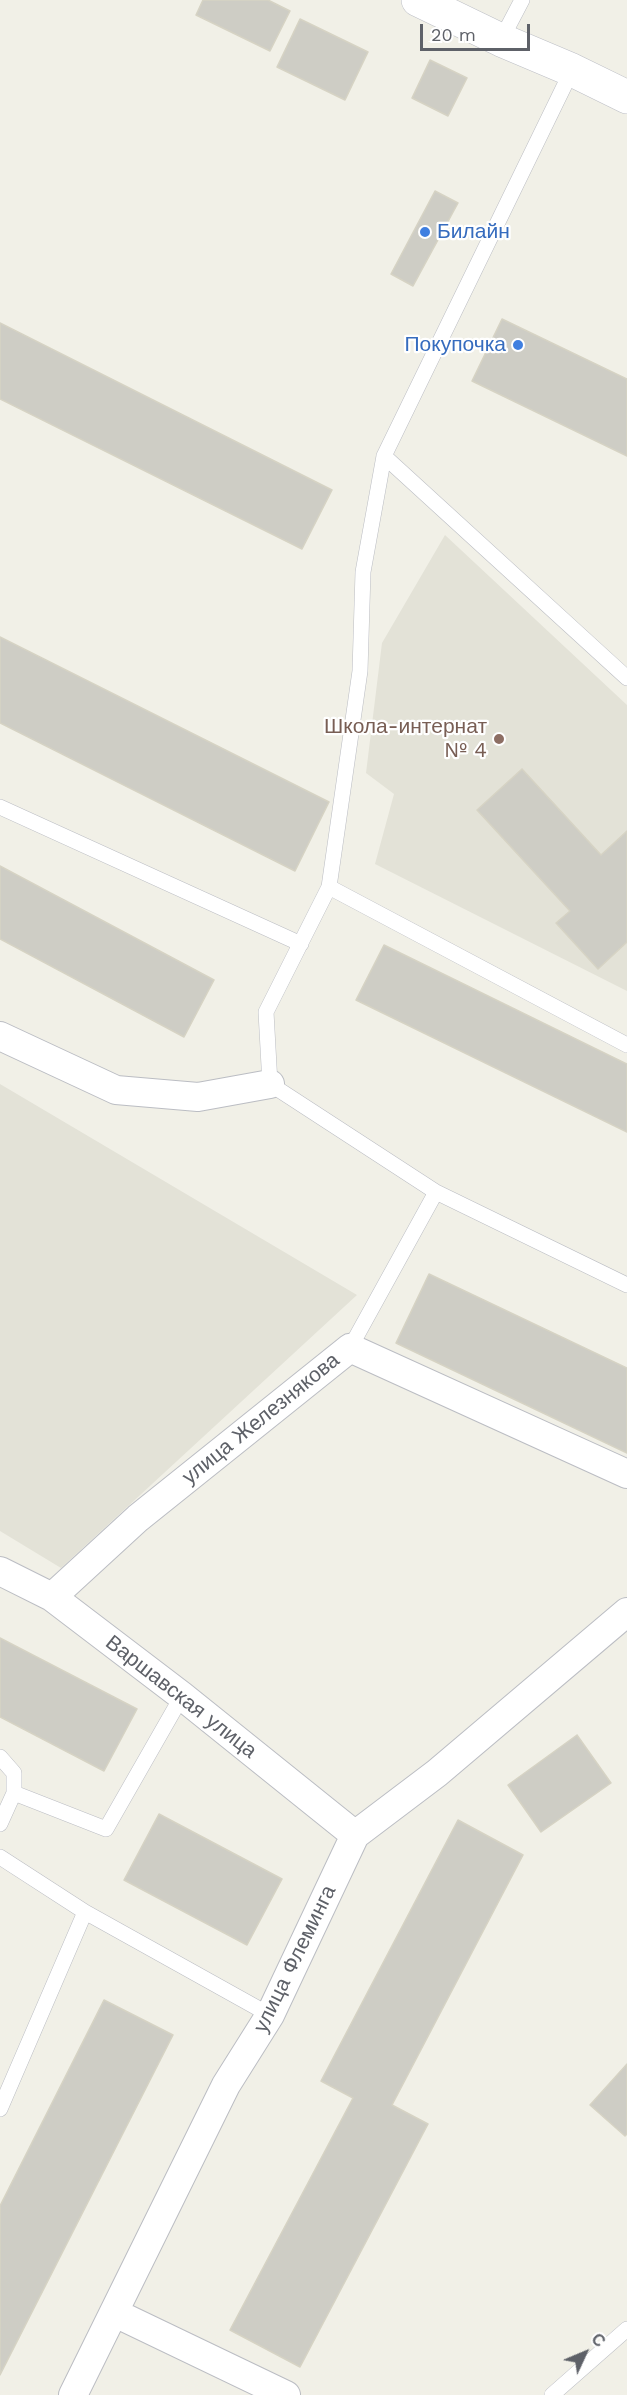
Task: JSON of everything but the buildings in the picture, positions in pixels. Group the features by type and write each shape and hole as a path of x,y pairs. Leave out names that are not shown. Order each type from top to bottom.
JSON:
{"street":[{"path":"418,0 501,40 572,70 627,98"},
{"path":"0,1036 116,1090 198,1097 270,1084"},
{"name":"улица Железнякова","path":"52,1597 138,1518 350,1348 627,1474"},
{"name":"Варшавская улица","path":"0,1571 52,1597 182,1696 355,1835"},
{"name":"улица Флеминга","path":"73,2395 226,2085 270,2015 355,1835 437,1773 627,1612"},
{"path":"115,2313 286,2395"}],"lane":[{"path":"501,40 522,0"},
{"path":"572,70 384,456 363,572 360,671 329,887 266,1012 270,1084 436,1192 627,1285"},
{"path":"384,456 627,678"},
{"path":"0,807 301,944"},
{"path":"329,887 627,1045"},
{"path":"350,1348 436,1192"},
{"path":"14,1793 106,1829 182,1696"},
{"path":"0,1757 14,1773 14,1793 0,1824"},
{"path":"0,1857 85,1912 270,2015"},
{"path":"0,2109 85,1912"},
{"path":"552,2395 627,2328"}],"shaded area":[{"name":"Школа-интернат № 4","path":"445,535 627,705 627,991 375,864 394,794 366,773 382,643"},
{"path":"0,1084 357,1295 61,1568 0,1531"}],"place":[{"name":"Билайн","path":"425,232"},
{"name":"Покупочка","path":"518,345"},
{"name":"Школа-интернат № 4","path":"499,739"}]}
